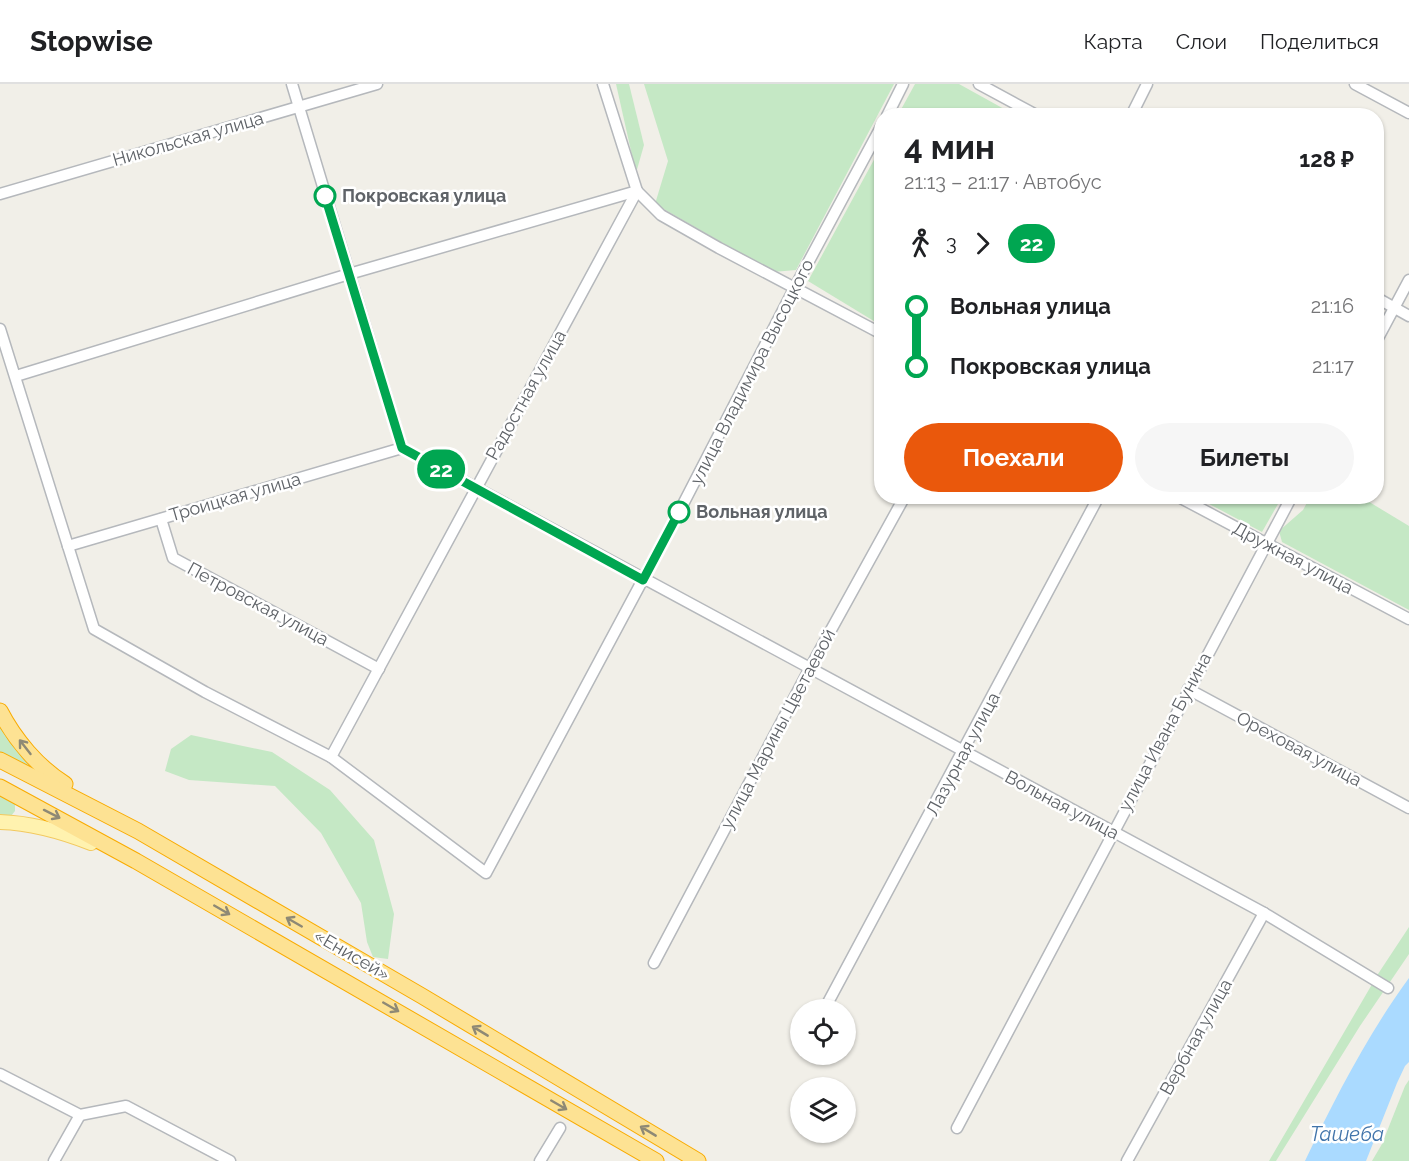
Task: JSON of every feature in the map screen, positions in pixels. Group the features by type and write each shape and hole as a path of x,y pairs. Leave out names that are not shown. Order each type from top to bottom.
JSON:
{"highway":[{"path":"0,711 28,752 50,775 138,831"},
{"name":"«Енисей»","path":"0,760 138,831 422,996 698,1161"},
{"name":"«Енисей»","path":"0,787 136,861 656,1161"}],"main road":[{"path":"0,822 16,823 76,837 136,861"}],"street":[{"path":"292,84 297,108 402,448"},
{"name":"Никольская улица","path":"0,194 376,84"},
{"path":"603,84 637,191 661,215 874,330"},
{"path":"891,108 903,84"},
{"path":"979,84 1023,108"},
{"path":"1135,108 1147,84"},
{"path":"1355,84 1409,113"},
{"name":"улица Владимира Высоцкого","path":"331,757 486,873 874,140"},
{"path":"20,375 349,274 637,191"},
{"name":"Радостная улица","path":"331,757 637,191"},
{"path":"1384,327 1409,280"},
{"path":"1384,302 1409,316"},
{"path":"0,329 20,375 94,629 205,692 331,757"},
{"name":"Вольная улица","path":"402,448 1264,913 1388,988"},
{"name":"Троицкая улица","path":"68,546 402,448"},
{"name":"улица Марины Цветаевой","path":"654,963 900,504"},
{"name":"Лазурная улица","path":"830,999 1095,504"},
{"name":"Дружная улица","path":"1192,504 1409,619"},
{"name":"улица Ивана Бунина","path":"957,1128 1287,504"},
{"name":"Петровская улица","path":"160,519 173,558 379,669"},
{"name":"Ореховая улица","path":"1188,689 1409,808"},
{"name":"Вербная улица","path":"1127,1161 1264,913"},
{"path":"0,1074 80,1115 126,1106 230,1161"},
{"path":"54,1161 80,1115"},
{"path":"540,1161 560,1128"}],"green space":[{"path":"616,84 629,84 644,145 636,173"},
{"path":"644,84 894,84 881,108 874,108 874,122 796,270 773,272 655,204 668,161"},
{"path":"915,84 959,84 1002,108 902,108"},
{"path":"874,160 874,321 808,281"},
{"path":"1209,504 1278,504 1262,532"},
{"path":"1306,504 1373,504 1409,526 1409,610 1282,542 1279,531 1303,510"},
{"path":"0,721 33,772 0,755"},
{"path":"191,735 272,752 330,790 374,840 394,914 388,959 373,957 367,942 361,903 321,833 275,786 189,780 165,771 171,749"},
{"path":"0,795 15,803 15,811 11,816 0,817"},
{"path":"1409,927 1409,954 1360,1026 1276,1161 1269,1161 1378,974"},
{"path":"1409,1080 1409,1161 1372,1161 1382,1144"}],"water":[{"name":"Ташеба","path":"1409,978 1409,1062 1397,1083 1366,1161 1305,1161 1353,1067"}],"bus line":[{"name":"22","path":"325,196 402,448 643,580 679,512"}],"place":[{"name":"Покровская улица","path":"325,196"},
{"name":"Вольная улица","path":"679,512"}]}
